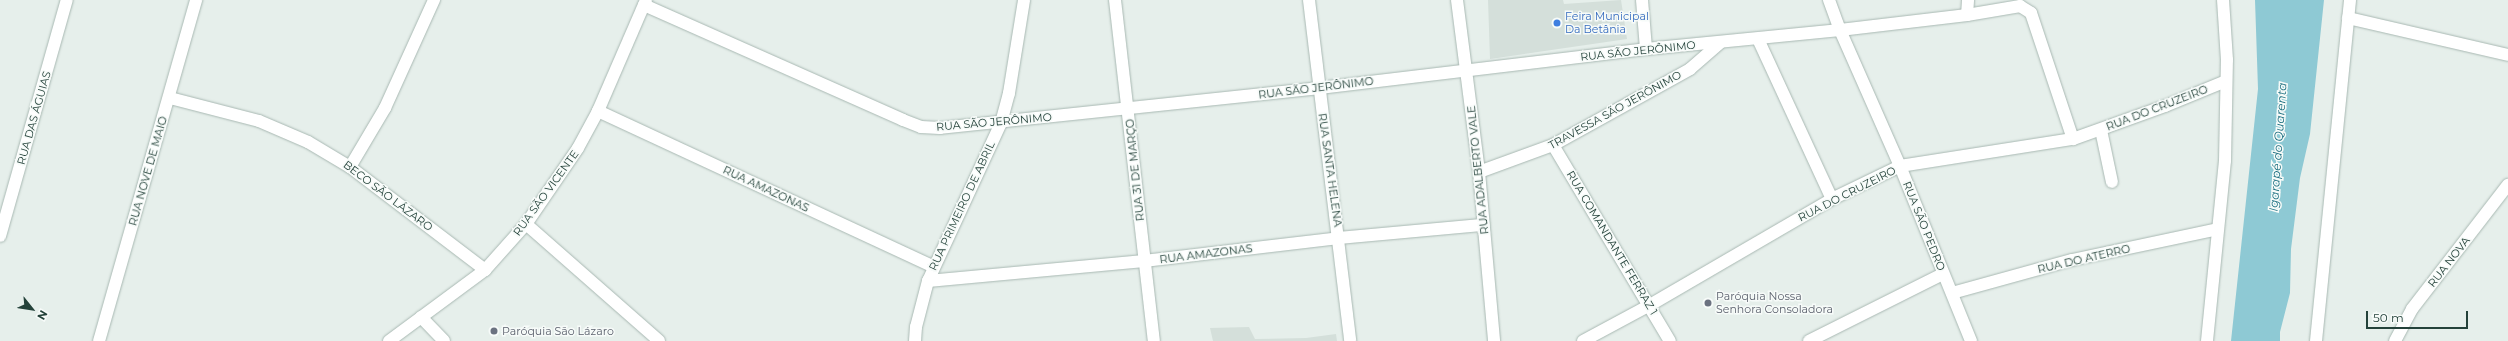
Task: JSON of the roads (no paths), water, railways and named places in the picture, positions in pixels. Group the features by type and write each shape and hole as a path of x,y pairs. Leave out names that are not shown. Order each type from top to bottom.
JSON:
{"street":[{"name":"RUA DAS ÁGUIAS","path":"0,236 67,0"},
{"name":"RUA NOVE DE MAIO","path":"99,341 170,98 196,0"},
{"path":"350,166 385,108 434,0"},
{"name":"RUA PRIMEIRO DE ABRIL","path":"916,341 916,327 928,281 1001,123 1009,92 1024,0"},
{"name":"RUA 31 DE MARÇO","path":"1115,0 1129,108 1144,261 1154,341"},
{"name":"RUA SANTA HELENA","path":"1309,0 1339,238 1350,341"},
{"name":"RUA ADALBERTO VALE","path":"1457,0 1479,172 1494,341"},
{"path":"1642,0 1646,49"},
{"name":"RUA SÃO PEDRO","path":"1829,0 1840,30 1900,166 1971,341"},
{"path":"1967,15 1968,0"},
{"path":"2207,341 2225,161 2226,81 2223,0"},
{"path":"2316,341 2350,0"},
{"name":"RUA SÃO JERÔNIMO","path":"645,2 909,122 921,127 940,128 1001,123 1319,88 1646,49 1720,44 1967,15 2011,6 2020,6 2031,13 2072,139"},
{"name":"RUA SÃO VICENTE","path":"389,341 485,270 526,224 578,148 598,111 645,2"},
{"path":"2348,18 2508,56"},
{"path":"1758,39 1832,199"},
{"name":"TRAVESSA SÃO JERÔNIMO","path":"1479,172 1553,145 1690,69 1720,44"},
{"name":"RUA DO CRUZEIRO","path":"1582,341 1650,305 1832,199 1900,166 2072,139 2101,130 2226,81"},
{"name":"BECO SÃO LÁZARO","path":"170,98 279,128 350,166 485,270"},
{"name":"RUA AMAZONAS","path":"598,111 934,267"},
{"path":"2101,130 2112,182"},
{"name":"RUA COMANDANTE FERRAZ 1","path":"1553,145 1650,305 1670,341"},
{"name":"RUA NOVA","path":"2395,341 2412,309 2508,186"},
{"path":"526,224 659,341"},
{"name":"RUA AMAZONAS","path":"928,281 1144,261 1339,238 1483,225"},
{"name":"RUA DO ATERRO","path":"1952,293 2072,260 2218,229"},
{"path":"1809,341 1943,274"},
{"path":"421,317 444,341"}],"water":[{"name":"Igarapé do Quarenta","path":"2255,0 2324,0 2310,134 2300,178 2291,249 2290,293 2280,332 2280,341 2231,341 2258,89"}],"place":[{"name":"Feira Municipal Da Betânia","path":"1557,23"},
{"name":"Paróquia Nossa Senhora Consoladora","path":"1708,303"},
{"name":"Paróquia São Lázaro","path":"494,331"}]}
